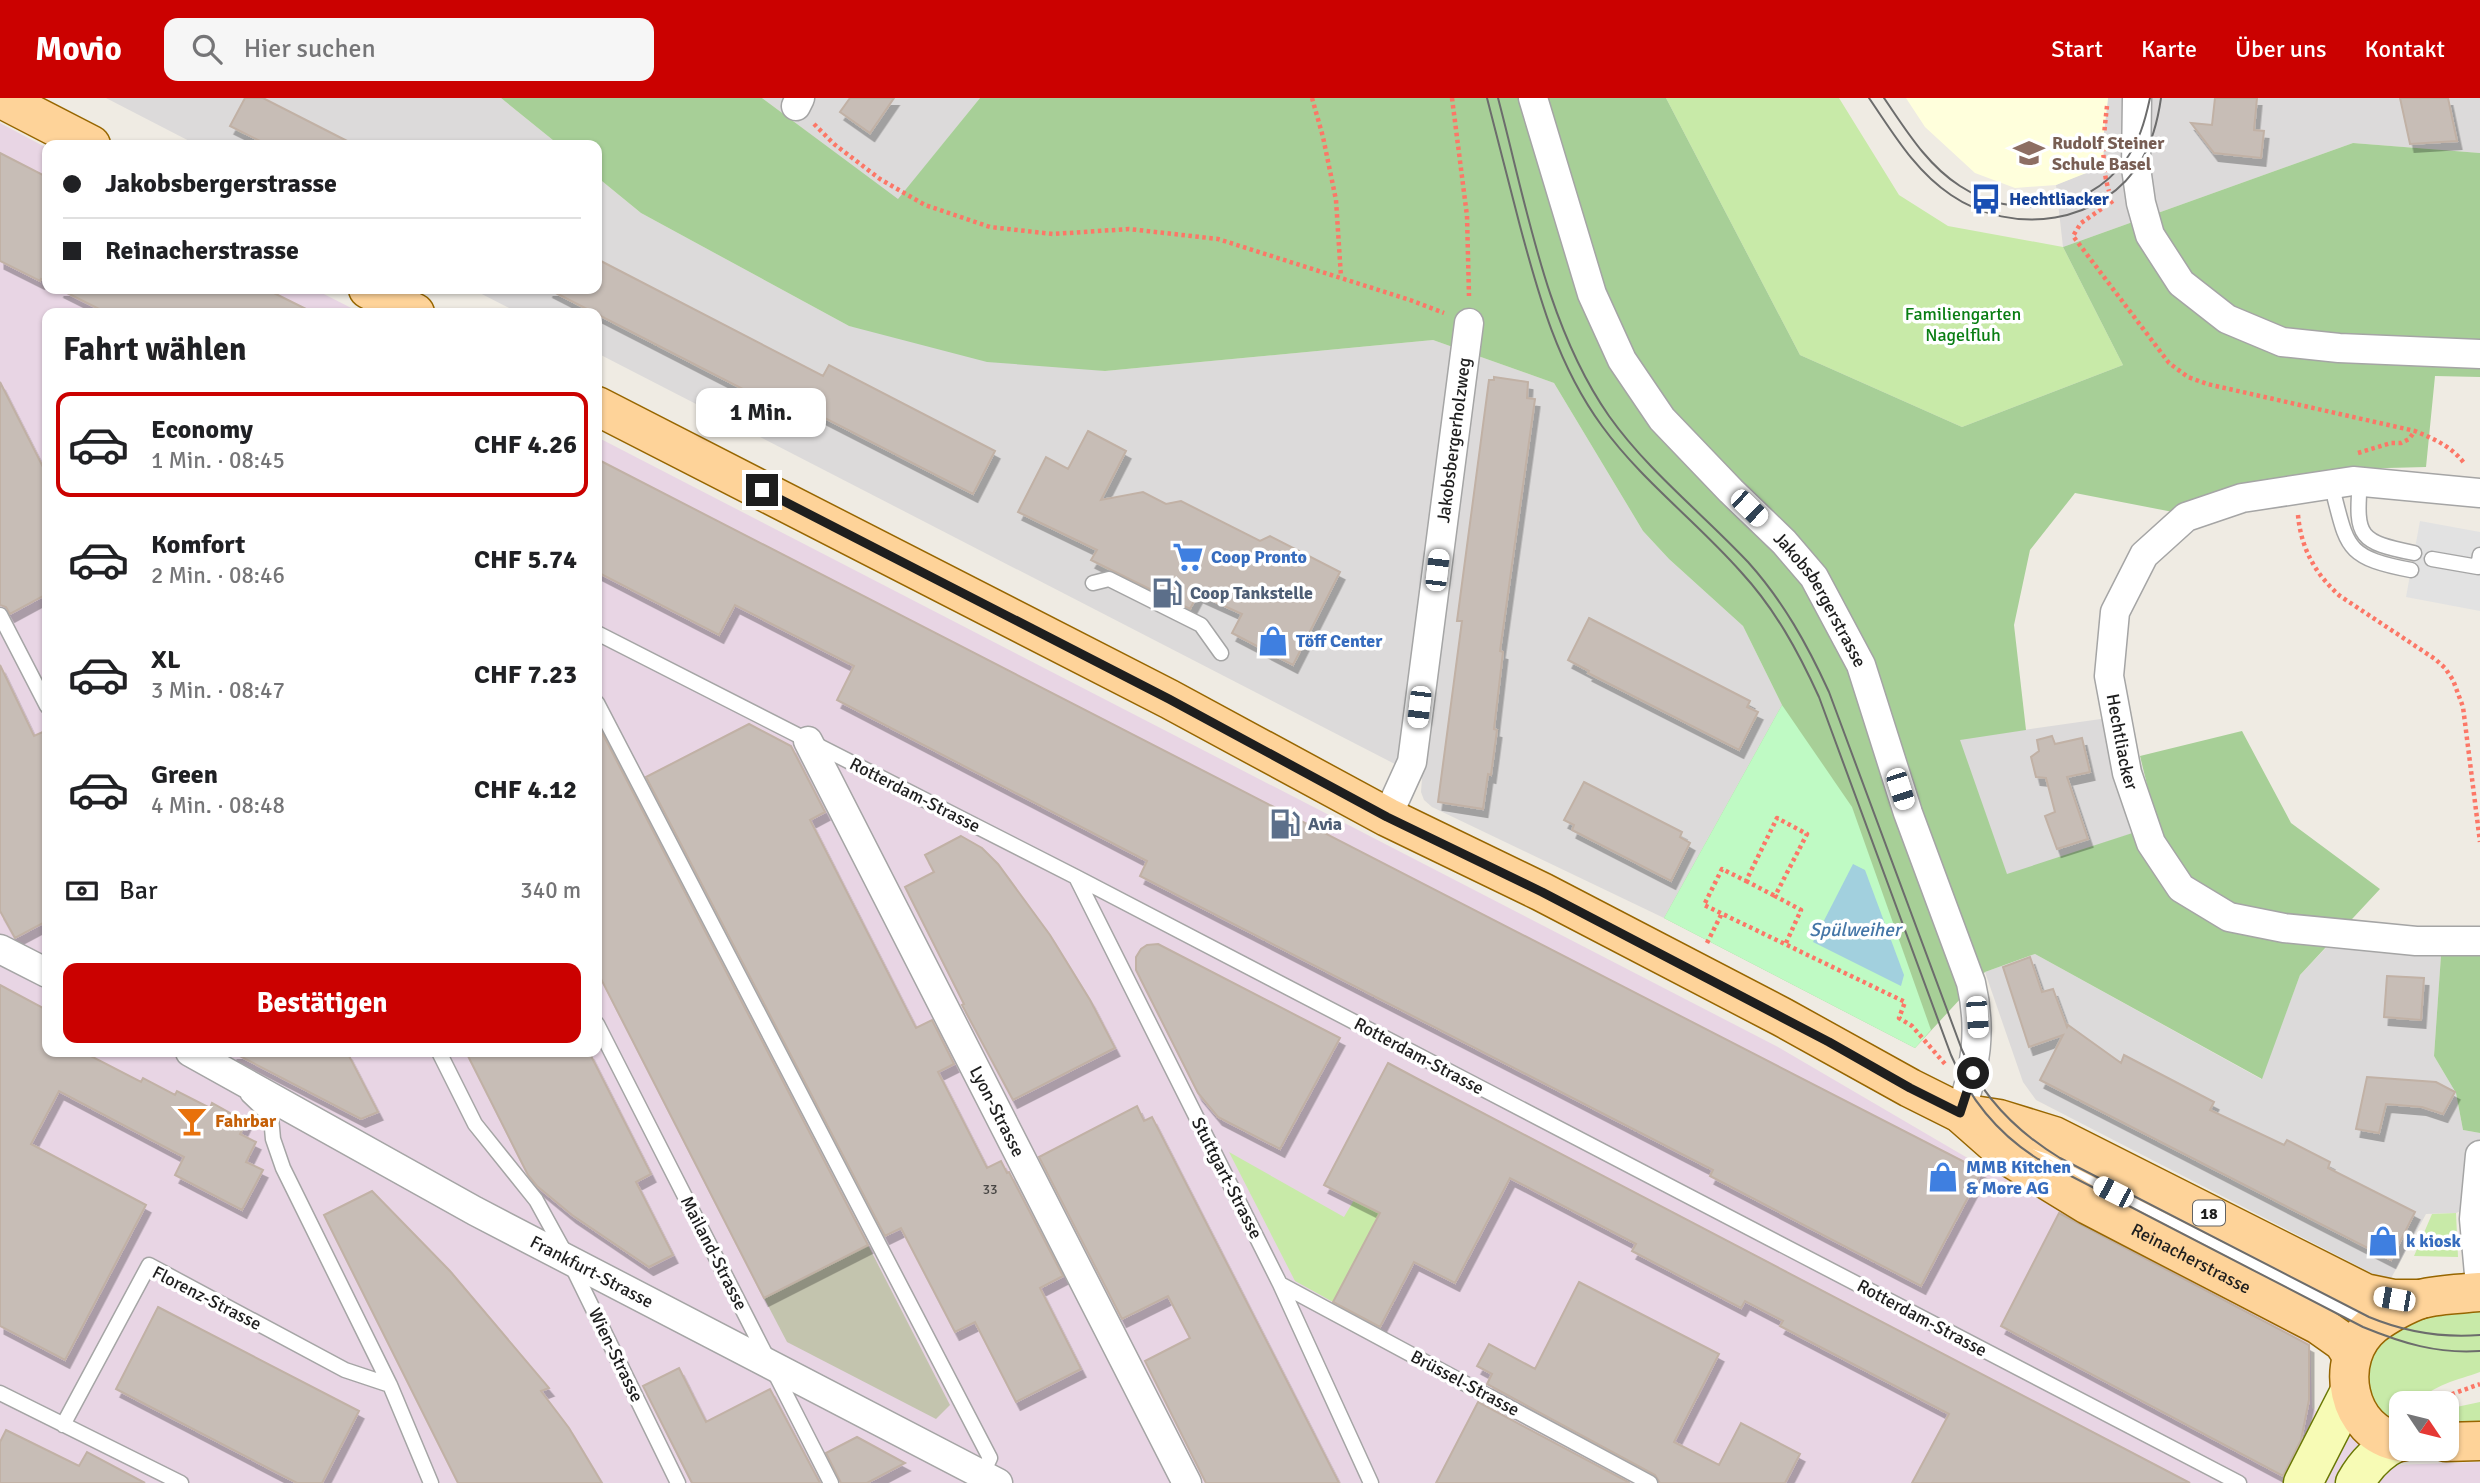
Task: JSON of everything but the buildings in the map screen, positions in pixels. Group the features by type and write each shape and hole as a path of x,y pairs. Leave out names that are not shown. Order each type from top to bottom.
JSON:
{"main road":[{"path":"0,99 81,140"},
{"path":"370,294 403,308"},
{"name":"Reinacherstrasse","path":"602,409 1169,699 1387,817 1542,892 1960,1113 2011,1158 2048,1181 2151,1239 2319,1325 2343,1342 2351,1373"},
{"name":"Reinacherstrasse","path":"1960,1113 1999,1119 2054,1136 2365,1293 2394,1299 2421,1299"},
{"name":"18","path":"2421,1299 2480,1292"},
{"path":"2303,1483 2351,1373 2358,1341 2373,1325 2421,1299"},
{"name":"18","path":"2351,1373 2361,1418 2377,1434 2389,1438"},
{"path":"2459,1442 2480,1441"},
{"path":"2355,1483 2369,1462 2389,1446"}],"street":[{"name":"Jakobsbergerstrasse","path":"1533,98 1592,294 1622,360 1662,419 1784,542 1814,577 1861,665 1908,813 1976,1005 1978,1034 1973,1073 1960,1113"},
{"path":"2137,98 2135,154 2141,203 2150,235 2181,283 2227,319 2282,342 2339,348 2480,354"},
{"name":"Jakobsbergerholzweg","path":"1387,817 1412,762 1469,323"},
{"name":"Hechtliacker","path":"2480,493 2360,482 2331,484 2242,498 2186,517 2144,555 2115,612 2109,676 2127,773 2151,843 2181,888 2229,917 2284,928 2416,941 2480,941"},
{"name":"Lyon-Strasse","path":"808,741 1187,1483"},
{"path":"0,949 42,970"},
{"name":"Frankfurt-Strasse","path":"219,1062 475,1211 990,1479"},
{"path":"2480,1155 2474,1219 2480,1285"}],"lane":[{"path":"2360,482 2358,523 2365,537 2381,546 2414,553"},
{"path":"2331,484 2341,529 2351,547 2367,559 2411,570"},
{"path":"2432,559 2479,563"},
{"path":"1093,583 1108,579 1201,625 1221,653"},
{"path":"0,615 42,696"},
{"name":"Rotterdam-Strasse","path":"602,636 1076,877 2239,1483"},
{"path":"602,712 990,1458 990,1479"},
{"name":"Stuttgart-Strasse","path":"1076,877 1280,1284 1371,1483"},
{"name":"Mailand-Strasse","path":"602,1034 831,1483"},
{"name":"Wien-Strasse","path":"442,1057 475,1124 536,1200 569,1260 678,1483"},
{"path":"219,1062 271,1117 273,1139 283,1168 390,1385 431,1483"},
{"path":"1999,1119 2030,1147 2056,1163 2373,1325"},
{"name":"Florenz-Strasse","path":"63,1425 149,1265 345,1370 390,1385"},
{"name":"Brüssel-Strasse","path":"1280,1284 1650,1483"},
{"path":"0,1392 181,1483"}],"path":[{"path":"1312,98 1336,200 1341,277"},
{"path":"798,102 834,144 880,179 925,205 990,227 1053,234 1129,229 1218,239 1410,300 1469,323 1467,216 1452,98"},
{"path":"2104,166 2103,140 2108,98"},
{"path":"2300,489 2298,517 2302,542 2314,568 2327,585 2435,659 2453,680 2463,707 2480,842"},
{"path":"1746,881 1777,818 1807,834 1775,895"},
{"path":"1786,943 1801,910 1722,869 1704,905 1906,1002 1899,1018 1912,1026 1945,1065"},
{"path":"1705,946 1721,913"},
{"path":"2459,1392 2480,1384"}],"shaded area":[{"path":"106,98 501,98 553,140 187,140"},
{"path":"762,98 980,98 898,200"},
{"name":"Rudolf Steiner Schule Basel","path":"1906,98 2108,98 2103,140 2104,166 2056,185 2015,188 1975,173 1925,127"},
{"path":"2108,98 2480,98 2480,153 2353,143 2063,247 2056,185 2104,165 2103,140"},
{"path":"0,123 42,145 42,294 324,294 351,308 42,308 42,1057 602,1057 602,440 1778,1047 1983,1167 2310,1337 2312,1408 2368,1451 2393,1465 2480,1462 2480,1483 0,1483"},
{"path":"602,181 641,213 849,326 1105,371 1433,340 1554,383 1643,531 1669,559 1743,626 1782,705 1664,918 1432,807 1424,800 1421,792 1422,778 602,356 602,308 509,308 482,294 602,294"},
{"path":"2420,521 2480,532 2480,611 2406,597"},
{"path":"2129,715 2151,801 2161,824 2007,875 1959,739"},
{"path":"2339,934 2442,941 2434,1056 2456,1093 2463,1130 2480,1133 2480,1203 2456,1213 2426,1214 2389,1282 2036,1100 2023,1082 1985,972 2035,954 2261,1079 2300,975"},
{"path":"868,1245 950,1405 936,1419 787,1342 764,1298"}],"green space":[{"path":"501,98 762,98 898,199 980,98 1666,98 1800,355 1962,427 2123,365 2063,247 2353,143 2480,153 2480,377 2435,376 2426,467 2348,469 2232,486 2173,512 2075,493 2030,550 2014,625 2026,730 1960,740 2007,874 2160,824 2151,801 2140,756 2242,731 2291,823 2380,889 2300,975 2262,1079 2035,954 1985,972 1915,1048 1664,918 1782,705 1743,626 1669,559 1643,531 1554,383 1433,340 1105,371 987,362 849,326 641,213 602,181 602,140 553,140"},
{"name":"Familiengarten Nagelfluh","path":"1666,98 1839,98 1899,195 1948,226 2063,247 2123,365 1962,427 1800,355"},
{"path":"1782,705 1852,807 1931,1030 1915,1048 1664,918"},
{"path":"2480,940 2480,1133 2463,1130 2456,1093 2434,1056 2442,941"},
{"path":"1229,1152 1344,1217 1354,1200 1380,1213 1333,1302 1295,1281"},
{"path":"2456,1213 2458,1257 2414,1256 2432,1214"},
{"path":"2480,1307 2480,1372 2432,1391 2389,1391 2389,1425 2381,1421 2362,1371 2366,1354 2410,1320 2471,1311"},
{"path":"2480,1402 2480,1428 2459,1431 2459,1406"}],"water":[{"name":"Spülweiher","path":"1853,864 1865,870 1904,975 1901,986 1813,942"}],"tram line":[{"path":"1487,98 1535,279 1552,330 1573,379 1602,426 1618,446 1741,572 1765,601 1794,647 1819,697 1951,1055 1958,1071 1986,1114 2010,1138 2038,1159 2363,1327 2420,1346 2449,1351 2480,1351"},
{"path":"1498,98 1540,263 1569,343 1587,381 1624,436 1761,577 1803,640 1829,692 1962,1050 1990,1098 2015,1125 2060,1158 2369,1317 2423,1333 2480,1335"},
{"path":"1869,98 1926,175 1951,195 1975,208 2001,216 2028,219 2055,218 2081,210 2105,198 2125,181 2142,159 2149,144 2157,122 2161,98"},
{"path":"1884,98 1918,146 1948,178 1980,197 2025,207 2069,201 2090,192 2108,179 2134,147 2150,98"}],"place":[{"name":"Rudolf Steiner Schule Basel","path":"2029,153"},
{"name":"Hechtliacker","path":"1986,199"},
{"name":"Coop Pronto","path":"1188,557"},
{"name":"Coop Tankstelle","path":"1167,593"},
{"name":"Töff Center","path":"1273,641"},
{"name":"Avia","path":"1285,824"},
{"name":"Fahrbar","path":"192,1121"},
{"name":"MMB Kitchen & More AG","path":"1943,1177"},
{"name":"k kiosk","path":"2383,1241"}],"route":[{"path":"762,490 1169,699 1387,817 1542,892 1960,1113 1973,1073"}]}
